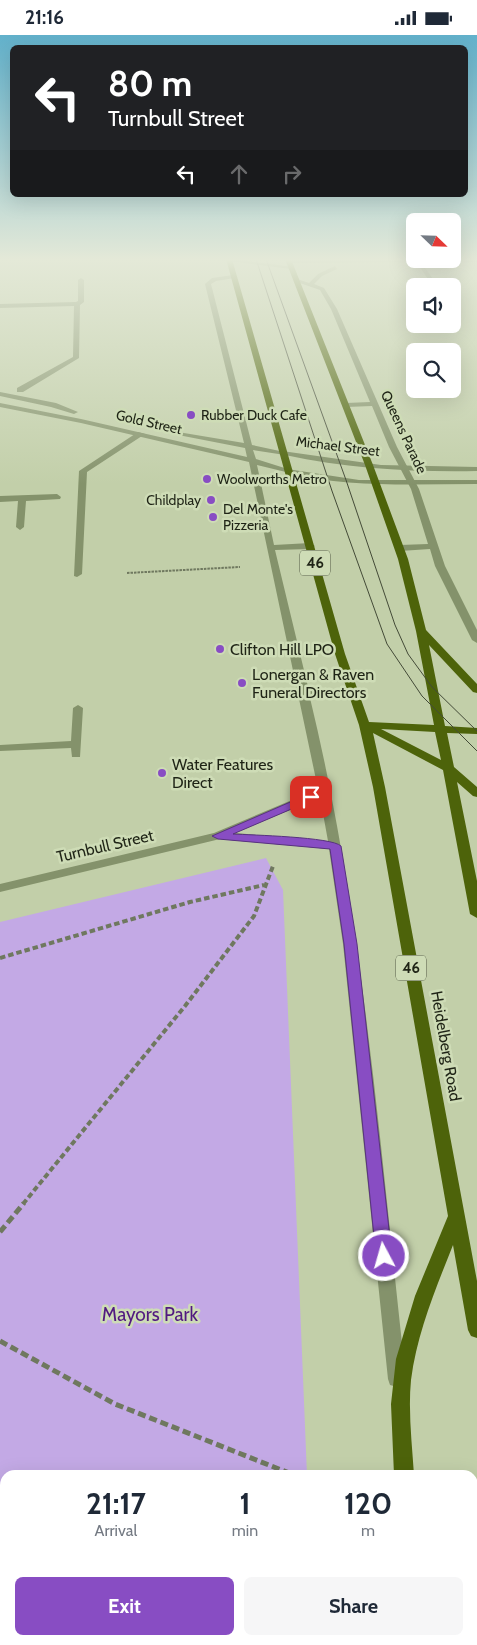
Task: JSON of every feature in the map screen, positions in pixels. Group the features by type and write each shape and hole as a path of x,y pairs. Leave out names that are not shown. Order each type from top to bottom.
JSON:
{"main road":[{"name":"46","path":"250,334 310,546"},
{"path":"318,334 400,547 421,631 476,906"},
{"name":"Heidelberg Road","path":"310,546 340,654 352,693 365,725 379,787 477,1330"},
{"path":"421,631 477,690"},
{"path":"365,725 477,731"},
{"path":"365,725 449,769 477,793"},
{"path":"404,1470 401,1414 406,1360 416,1319 457,1212"}],"street":[{"path":"20,389 76,358 76,334"},
{"path":"220,334 252,460 335,846 350,944 401,1414"},
{"name":"Queens Parade","path":"345,334 374,404 403,467 412,482 440,566 477,640"},
{"name":"Gold Street","path":"0,395 50,404 85,416 135,427 285,453"},
{"path":"346,405 374,404"},
{"name":"Gold Street","path":"0,405 141,434 252,460 290,471"},
{"path":"77,574 83,471 141,434"},
{"name":"Michael Street","path":"285,453 324,461 369,465 477,469"},
{"name":"Michael Street","path":"290,471 320,477 376,481 477,482"},
{"path":"0,499 57,497"},
{"path":"20,527 22,498"},
{"path":"270,548 310,546"},
{"path":"400,547 433,546"},
{"path":"304,695 352,693"},
{"path":"0,748 76,749 78,708"},
{"name":"Turnbull Street","path":"0,888 218,836 324,791"},
{"name":"Turnbull Street","path":"218,836 285,840 335,846"}],"path":[{"path":"127,573 240,567"},
{"path":"0,1233 168,1027 254,915 264,885 285,840"},
{"path":"0,958 190,902 264,885"},
{"path":"0,1341 115,1404 281,1470"}],"green space":[{"name":"Mayors Park","path":"266,858 283,890 307,1470 0,1470 0,922"}],"tram line":[{"path":"281,334 332,491 387,644 422,696 477,751"},
{"path":"293,334 346,480 395,625 408,654 432,687 477,731"}],"place":[{"name":"Rubber Duck Cafe","path":"191,415"},
{"name":"Woolworths Metro","path":"207,479"},
{"name":"Childplay","path":"211,500"},
{"name":"Del Monte's Pizzeria","path":"213,517"},
{"name":"Clifton Hill LPO","path":"220,649"},
{"name":"Lonergan & Raven Funeral Directors","path":"242,683"},
{"name":"Water Features Direct","path":"162,773"}],"route":[{"path":"311,797 218,836 309,842 335,846 350,944 384,1256"}]}
